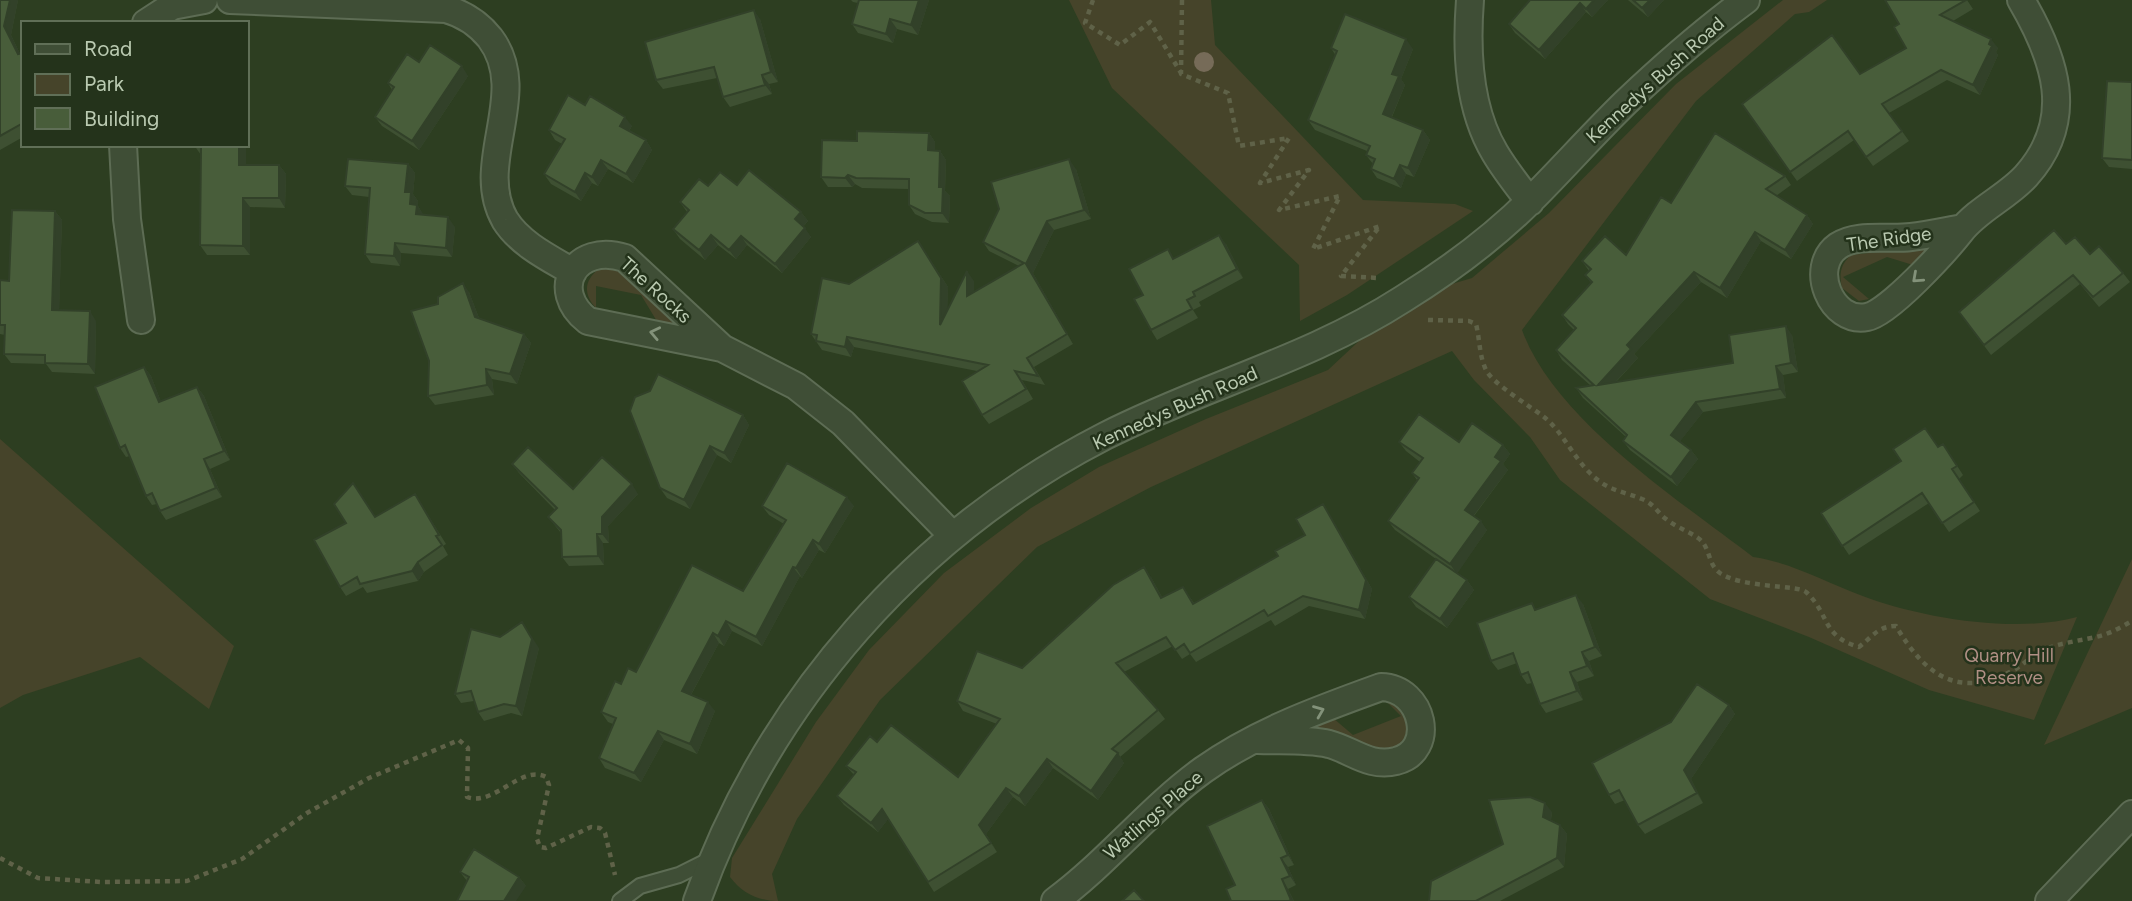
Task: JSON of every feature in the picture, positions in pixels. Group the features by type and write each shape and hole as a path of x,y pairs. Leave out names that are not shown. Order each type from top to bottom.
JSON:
{"street":[{"path":"149,21 172,6 204,0"},
{"path":"230,0 446,9 461,13 472,20 492,41 506,70 507,91 495,180 497,201 518,236 573,272"},
{"path":"1470,0 1467,42 1473,90 1483,129 1495,153 1530,202"},
{"name":"Kennedys Bush Road","path":"701,900 712,859 737,803 801,699 852,634 914,570 953,536 1016,489 1106,436 1329,341 1405,299 1489,237 1530,202 1627,101 1746,0"},
{"name":"The Ridge","path":"1963,228 1915,237 1849,241 1836,247 1827,258 1824,271 1829,297 1841,310 1868,317 1882,309 1922,274 1963,228 2026,176 2048,140 2055,114 2057,88 2053,64 2040,32 2021,0"},
{"path":"123,147 127,219 141,320"},
{"name":"The Rocks","path":"722,348 625,258 608,253 590,255 573,272 570,297 578,313 588,321 722,348 763,367 819,403 953,536"},
{"name":"Watlings Place","path":"1055,901 1184,785 1236,749 1293,722 1381,687 1392,688 1405,694 1415,705 1421,720 1420,736 1412,752 1398,761 1365,760 1327,744 1258,740"},
{"path":"2049,901 2132,814"}],"lane":[{"path":"622,898 640,886 679,875 712,859"}],"path":[{"path":"1093,0 1085,23 1120,45 1150,22 1181,74 1228,93 1240,146 1289,138 1261,183 1309,170 1279,210 1340,196 1313,250 1380,226 1340,276 1390,279 1405,299 1426,319 1469,321 1476,324 1480,351 1488,373 1557,428 1581,466 1601,483 1651,503 1671,522 1698,538 1706,545 1711,563 1719,573 1739,581 1787,589 1798,588 1807,592 1830,633 1844,643 1859,647 1886,626 1896,626 1915,653 1938,673 1950,682 1966,686 2012,671 2040,652 2106,634 2132,621"},
{"path":"1181,74 1182,0"},
{"path":"0,859 38,878 101,882 187,881 242,859 307,813 369,778 459,740 468,748 467,797 474,799 486,796 534,774 546,777 549,785 537,839 540,847 546,849 591,827 600,828 605,833 622,898"}],"green space":[{"path":"1069,0 1211,0 1215,45 1363,200 1455,204 1473,211 1347,295 1300,321 1299,265 1112,88"},
{"name":"Quarry Hill Reserve","path":"1783,0 1827,0 1809,12 1795,14 1696,101 1522,330 1538,363 1590,426 1656,484 1753,557 1794,568 1884,603 1939,617 1997,624 2026,624 2077,617 2034,720 1929,690 1809,637 1710,599 1560,480 1530,437 1474,380 1452,351 1151,487 1037,547 880,700 797,819 772,874 778,901 751,895 735,883 730,877 732,858 816,722 869,650 944,573 1031,508 1099,467 1206,419 1328,370 1405,298 1472,278 1549,213 1676,84"},
{"path":"1939,245 1913,265 1887,257 1843,277 1869,299 1859,301 1842,288 1841,270 1851,255"},
{"path":"600,268 618,268 678,328 658,323 641,295 596,286 596,308 589,297 587,286"},
{"path":"0,439 234,646 209,709 140,657 23,695 0,708"},
{"path":"2132,559 2132,708 2044,745"},
{"path":"1390,700 1409,714 1406,734 1398,746 1385,751 1353,747 1303,729 1333,718 1353,735 1401,716 1386,701"}],"building":[{"path":"0,0 10,0 4,26 18,54 21,53 21,124 0,136"},
{"path":"859,0 919,0 911,25 890,19 886,34 852,24"},
{"path":"1530,0 1594,0 1586,9 1580,3 1539,50 1509,24"},
{"path":"1633,0 1650,0 1642,8"},
{"path":"1885,0 1966,0 1940,15 1991,39 1989,44 1992,46 1973,85 1941,70 1882,104 1902,131 1866,157 1848,131 1790,172 1742,104 1832,35 1860,74 1906,48 1894,27 1899,24"},
{"path":"754,10 771,72 762,75 765,85 723,97 714,67 656,80 645,42"},
{"path":"1345,14 1406,39 1392,74 1399,76 1383,114 1423,130 1408,168 1400,165 1394,179 1371,169 1375,159 1366,155 1370,146 1308,120 1337,51 1331,48"},
{"path":"430,45 462,66 412,141 375,117 394,87 388,83 407,54 419,62"},
{"path":"2107,81 2132,82 2132,160 2102,158"},
{"path":"568,95 585,105 590,96 625,117 620,126 646,140 626,174 601,160 592,177 585,173 575,192 544,174 565,139 549,130"},
{"path":"857,131 929,133 928,150 940,151 939,187 943,187 942,213 925,213 909,205 909,179 856,178 848,175 845,178 821,177 822,140 857,141"},
{"path":"1715,133 1785,176 1766,189 1807,215 1785,250 1755,232 1720,288 1694,272 1627,345 1631,349 1598,385 1733,363 1729,335 1786,326 1791,363 1776,366 1780,389 1696,402 1671,435 1691,450 1671,477 1623,441 1627,435 1576,388 1594,385 1556,350 1576,328 1562,315 1592,282 1585,275 1591,269 1582,261 1605,236 1626,255 1661,197 1671,203"},
{"path":"201,147 239,147 239,165 279,165 279,198 243,198 243,246 200,245"},
{"path":"348,159 408,164 405,192 411,192 410,204 417,205 416,214 448,217 446,248 395,243 394,256 365,254 370,188 345,186"},
{"path":"1069,159 1084,210 1047,221 1026,264 1067,334 1027,358 1038,376 1015,371 1026,389 982,415 962,381 988,365 847,337 845,347 816,341 817,335 811,334 822,278 849,284 918,241 941,278 940,325 967,271 967,296 1024,263 983,242 999,209 991,182"},
{"path":"749,170 801,212 795,219 805,228 775,264 741,236 729,250 711,235 699,250 673,229 689,210 680,202 699,179 708,186 720,172 737,185"},
{"path":"12,210 55,211 52,310 90,311 88,364 45,363 45,355 4,354 5,325 0,325 0,280 9,281"},
{"path":"2054,230 2066,244 2075,237 2090,254 2099,246 2123,273 2093,297 2073,275 1984,345 1959,312"},
{"path":"1219,235 1237,269 1193,292 1195,296 1187,300 1192,309 1151,330 1134,299 1143,295 1129,269 1168,249 1173,259"},
{"path":"463,283 475,317 524,334 510,374 486,369 487,385 428,396 429,361 411,311 438,304 438,297"},
{"path":"144,367 159,402 197,387 224,451 204,459 216,488 160,511 152,493 146,496 125,445 120,448 95,387"},
{"path":"658,374 743,415 724,453 710,446 684,500 660,488 630,411 635,397 650,391"},
{"path":"1419,414 1459,442 1472,423 1503,445 1495,457 1501,461 1465,510 1481,521 1450,564 1388,521 1419,478 1412,473 1423,458 1399,442"},
{"path":"1925,428 1938,447 1943,444 1957,466 1952,469 1974,502 1942,523 1922,493 1842,546 1821,513 1901,461 1893,449"},
{"path":"528,447 573,489 602,457 632,484 602,517 602,534 597,534 598,556 562,557 561,530 548,517 557,508 512,464"},
{"path":"787,463 847,497 819,544 813,540 796,568 793,567 756,637 726,621 718,636 713,633 682,691 708,702 690,744 658,731 634,773 599,758 616,718 601,712 615,681 621,684 628,668 636,672 692,565 743,591 786,520 762,506"},
{"path":"353,483 375,517 415,494 442,545 418,562 412,571 360,584 357,577 340,587 314,540 346,523 334,504"},
{"path":"1323,504 1366,580 1359,610 1303,596 1268,616 1264,610 1190,653 1184,644 1175,650 1166,637 1116,663 1158,710 1112,749 1118,753 1091,791 1047,759 1019,796 1006,788 979,825 991,843 928,882 882,809 871,823 837,796 856,772 846,766 870,736 877,742 891,725 958,777 1000,719 957,701 977,651 1022,668 1113,585 1144,567 1161,598 1183,587 1193,604 1278,556 1275,551 1305,535 1296,519"},
{"path":"1436,559 1467,580 1440,619 1409,597"},
{"path":"1576,595 1595,647 1582,652 1587,666 1570,672 1577,691 1540,704 1528,672 1521,675 1513,653 1491,661 1477,623 1532,603 1535,610"},
{"path":"522,622 532,639 516,706 504,704 478,712 471,691 455,694 471,629 500,637"},
{"path":"1697,684 1729,705 1684,770 1697,793 1638,825 1619,790 1609,795 1592,763 1671,722"},
{"path":"1530,797 1545,803 1543,817 1560,825 1557,858 1476,901 1429,901 1431,881 1503,844 1489,800"},
{"path":"1262,800 1288,855 1281,858 1290,876 1282,879 1291,900 1231,901 1226,889 1235,885 1207,826"},
{"path":"474,849 519,877 504,901 457,901 469,877 460,872"},
{"path":"1134,890 1144,901 1122,901"}]}
